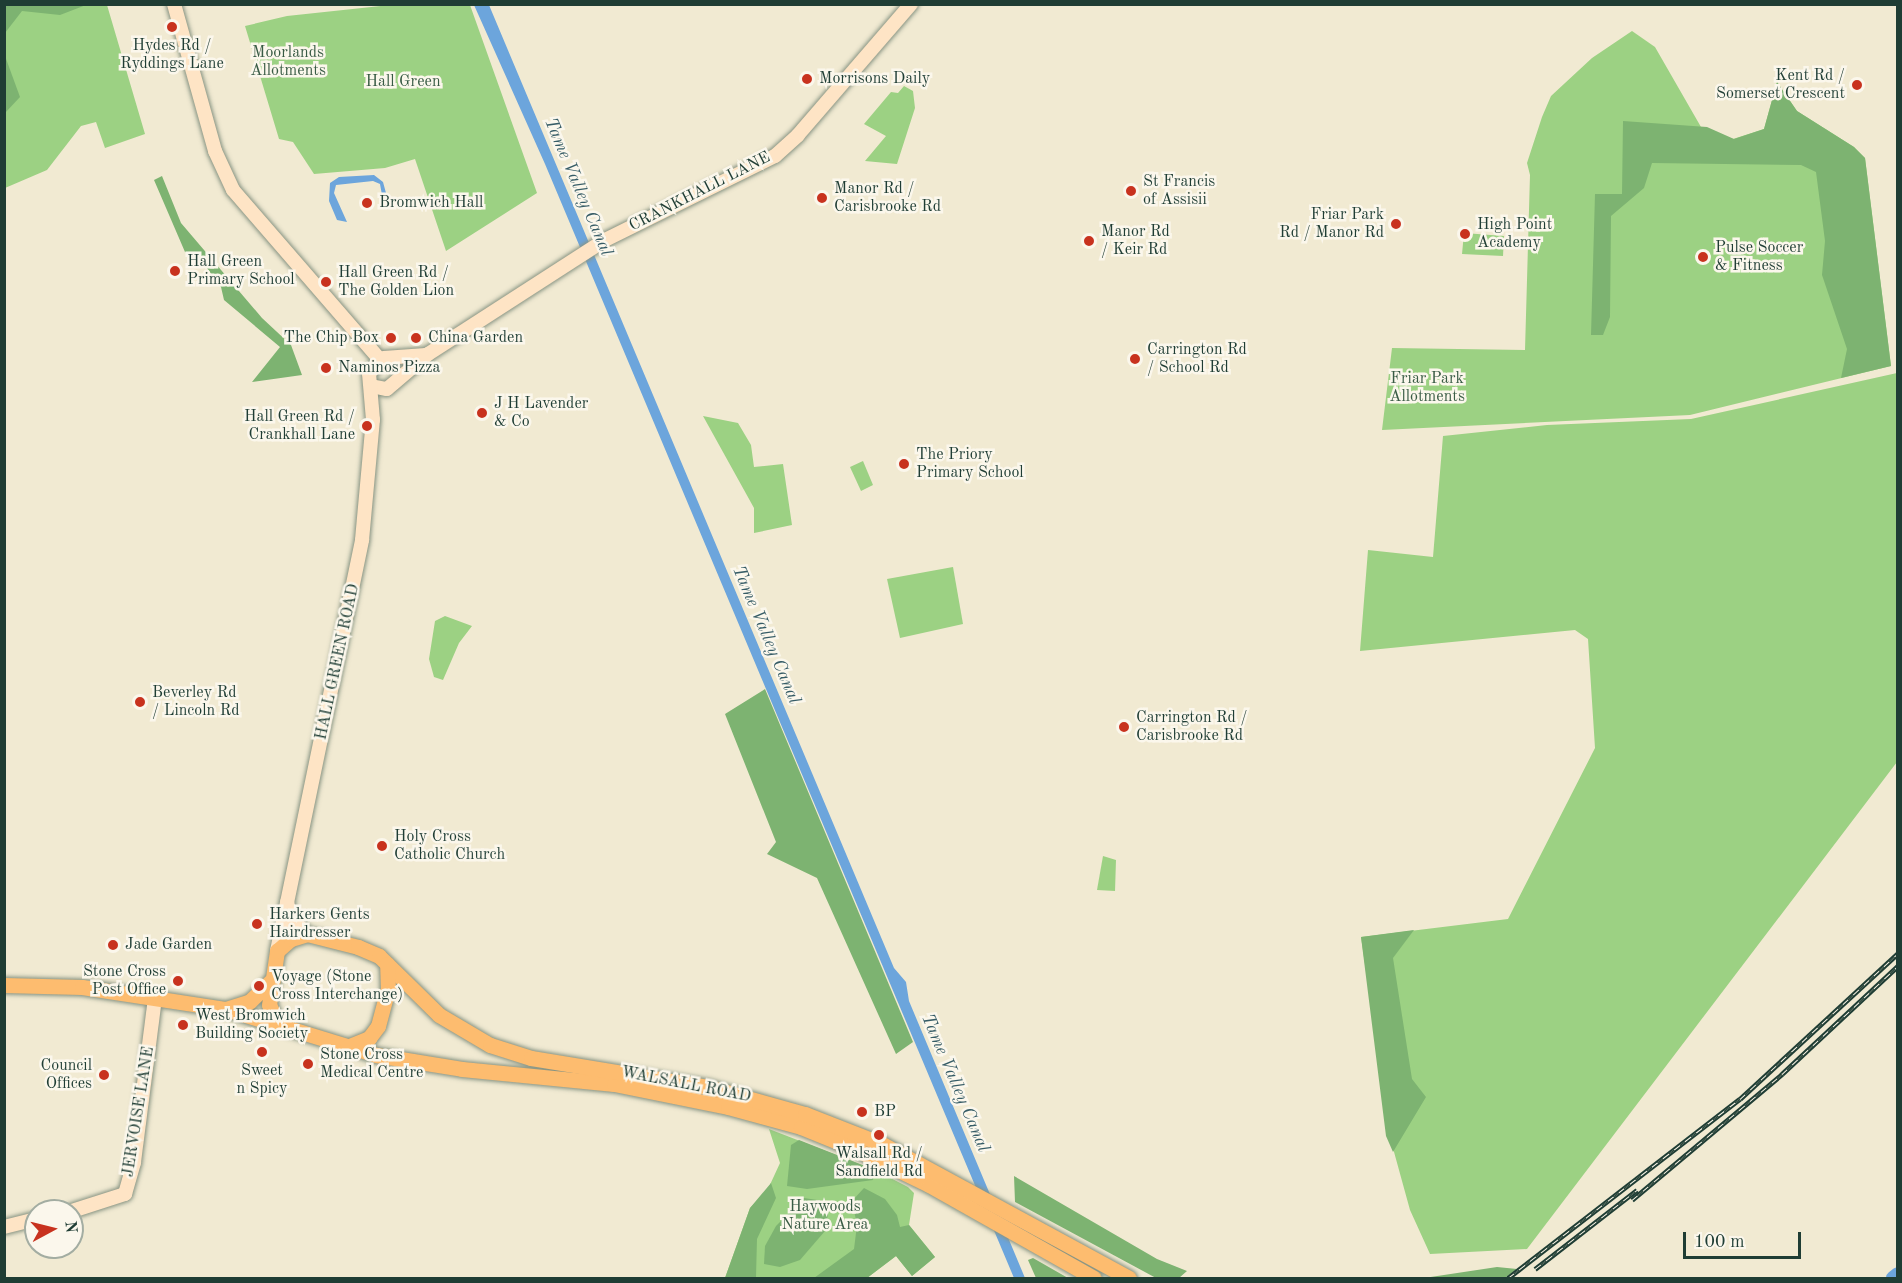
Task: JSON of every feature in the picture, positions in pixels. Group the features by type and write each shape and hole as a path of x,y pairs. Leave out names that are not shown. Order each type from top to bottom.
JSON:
{"main road":[{"path":"279,1026 270,1011 270,982 277,951 291,939 307,934"},
{"name":"WALSALL ROAD","path":"307,934 358,947 387,964 439,1015 490,1045 531,1058 663,1078 753,1098 873,1141 972,1191 1129,1278"},
{"path":"347,1047 369,1038 378,1026 388,989 387,964"},
{"path":"226,1009 250,1001 270,982"},
{"name":"WALSALL ROAD","path":"4,985 82,987 173,1000 226,1009 347,1047 477,1070 624,1085 728,1107 801,1127 940,1191 1094,1278"},
{"path":"477,1070 490,1045"},
{"path":"873,1141 888,1155 935,1181 940,1191"}],"street":[{"name":"CRANKHALL LANE","path":"428,354 605,240 775,156 818,113 911,4"},
{"path":"174,6 215,151 233,190 385,359 398,370 391,385"},
{"path":"428,354 391,385 371,386 369,373 385,359 428,354"},
{"name":"HALL GREEN ROAD","path":"373,420 391,385"},
{"name":"HALL GREEN ROAD","path":"277,951 362,540 373,420 371,386"},
{"path":"287,902 291,918 307,934"},
{"name":"JERVOISE LANE","path":"84,1207 125,1194 134,1162 153,1030 155,998"},
{"name":"JERVOISE LANE","path":"153,1030 162,1009 173,1000"},
{"path":"4,1227 24,1222"}],"green space":[{"path":"5,4 86,5 60,15 22,11 5,33"},
{"path":"5,5 107,5 145,134 105,148 96,122 81,126 47,170 5,188"},
{"name":"Hall Green","path":"390,5 470,5 537,193 446,251 415,159 385,168 314,174 293,142 279,139 245,26 287,16"},
{"name":"Pulse Soccer & Fitness","path":"1632,31 1655,47 1701,127 1733,139 1764,129 1777,82 1797,111 1854,147 1865,158 1891,366 1690,415 1382,430 1392,348 1525,350 1530,175 1527,163 1542,117 1551,96 1592,58"},
{"path":"5,56 20,97 4,113"},
{"path":"1777,82 1797,111 1854,147 1865,158 1891,366 1841,378 1847,349 1822,275 1825,241 1816,172 1801,165 1652,163 1644,188 1611,216 1610,317 1603,335 1591,335 1595,194 1622,194 1623,121 1707,127 1734,139 1764,129"},
{"path":"904,86 913,91 915,108 897,164 865,161 886,136 864,124 891,92 898,93"},
{"path":"162,176 181,223 262,318 291,345 302,375 252,382 280,347 224,300 221,287 198,256 185,252 154,180"},
{"path":"1464,233 1504,236 1503,256 1462,254"},
{"path":"1897,373 1897,762 1527,1249 1430,1254 1410,1210 1391,1141 1361,937 1508,919 1595,748 1588,639 1575,630 1360,651 1368,550 1433,557 1443,436 1547,425 1691,419"},
{"path":"703,416 738,423 751,445 754,467 783,464 792,525 754,533 754,508"},
{"path":"863,461 873,485 861,491 850,467"},
{"path":"953,567 963,624 900,638 887,579"},
{"path":"445,616 472,626 459,643 443,680 434,677 429,659 435,621"},
{"path":"765,689 913,1042 896,1054 817,878 767,854 776,842 725,714"},
{"path":"1103,856 1116,860 1115,891 1097,890"},
{"path":"1414,930 1393,958 1412,1079 1426,1097 1393,1152 1386,1136 1361,937"},
{"name":"Haywoods Nature Area","path":"769,1129 875,1170 908,1187 914,1193 909,1225 935,1257 912,1276 896,1256 867,1278 725,1278 750,1208 768,1189 780,1163"},
{"path":"799,1140 875,1170 873,1180 807,1189 787,1186 791,1145"},
{"path":"1014,1176 1157,1259 1187,1271 1179,1278 1156,1278 1015,1202"},
{"path":"771,1183 776,1198 757,1239 756,1278 725,1278 750,1208"},
{"path":"864,1188 885,1199 897,1215 900,1227 909,1225 935,1257 912,1276 896,1256 867,1278 814,1278 854,1249 857,1225 852,1201"},
{"path":"804,1198 830,1202 825,1231 800,1260 780,1267 764,1264 765,1246 776,1226"},
{"path":"1033,1258 1068,1278 1036,1278 1028,1260"},
{"path":"1497,1267 1517,1269 1505,1278 1424,1278"}],"water":[{"path":"474,5 489,5 894,968 906,982 909,1001 1025,1278 1014,1278 545,164"},
{"path":"374,175 383,182 386,193 382,195 380,184 373,181 336,185 334,193 347,222 337,220 329,201 330,183 339,177"}],"waterway":[{"path":"1893,1278 1898,1274"}],"railway":[{"path":"1508,1278 1740,1099 1898,953"},
{"path":"1632,1200 1782,1074 1898,966"},
{"path":"1535,1269 1637,1190"}],"place":[{"name":"Hydes Rd / Ryddings Lane","path":"172,27"},
{"name":"Morrisons Daily","path":"807,79"},
{"name":"Kent Rd / Somerset Crescent","path":"1857,85"},
{"name":"St Francis of Assisii","path":"1131,191"},
{"name":"Manor Rd / Carisbrooke Rd","path":"822,198"},
{"name":"Bromwich Hall","path":"367,203"},
{"name":"Friar Park Rd / Manor Rd","path":"1396,224"},
{"name":"High Point Academy","path":"1465,234"},
{"name":"Manor Rd / Keir Rd","path":"1089,241"},
{"name":"Pulse Soccer & Fitness","path":"1703,257"},
{"name":"Hall Green Primary School","path":"175,271"},
{"name":"Hall Green Rd / The Golden Lion","path":"326,282"},
{"name":"The Chip Box","path":"391,338"},
{"name":"China Garden","path":"416,338"},
{"name":"Carrington Rd / School Rd","path":"1135,359"},
{"name":"Naminos Pizza","path":"326,368"},
{"name":"J H Lavender & Co","path":"482,413"},
{"name":"Hall Green Rd / Crankhall Lane","path":"367,426"},
{"name":"The Priory Primary School","path":"904,464"},
{"name":"Beverley Rd / Lincoln Rd","path":"140,702"},
{"name":"Carrington Rd / Carisbrooke Rd","path":"1124,727"},
{"name":"Holy Cross Catholic Church","path":"382,846"},
{"name":"Harkers Gents Hairdresser","path":"257,924"},
{"name":"Jade Garden","path":"113,945"},
{"name":"Stone Cross Post Office","path":"178,981"},
{"name":"Voyage (Stone Cross Interchange)","path":"259,986"},
{"name":"West Bromwich Building Society","path":"183,1025"},
{"name":"Sweet n Spicy","path":"262,1052"},
{"name":"Stone Cross Medical Centre","path":"308,1064"},
{"name":"Council Offices","path":"104,1075"},
{"name":"BP","path":"862,1112"},
{"name":"Walsall Rd / Sandfield Rd","path":"879,1135"}],"park label":[{"name":"Moorlands Allotments","path":"288,62"},
{"name":"Friar Park Allotments","path":"1427,388"}],"water label":[{"name":"Tame Valley Canal","path":"578,187"},
{"name":"Tame Valley Canal","path":"766,635"},
{"name":"Tame Valley Canal","path":"955,1083"}]}
